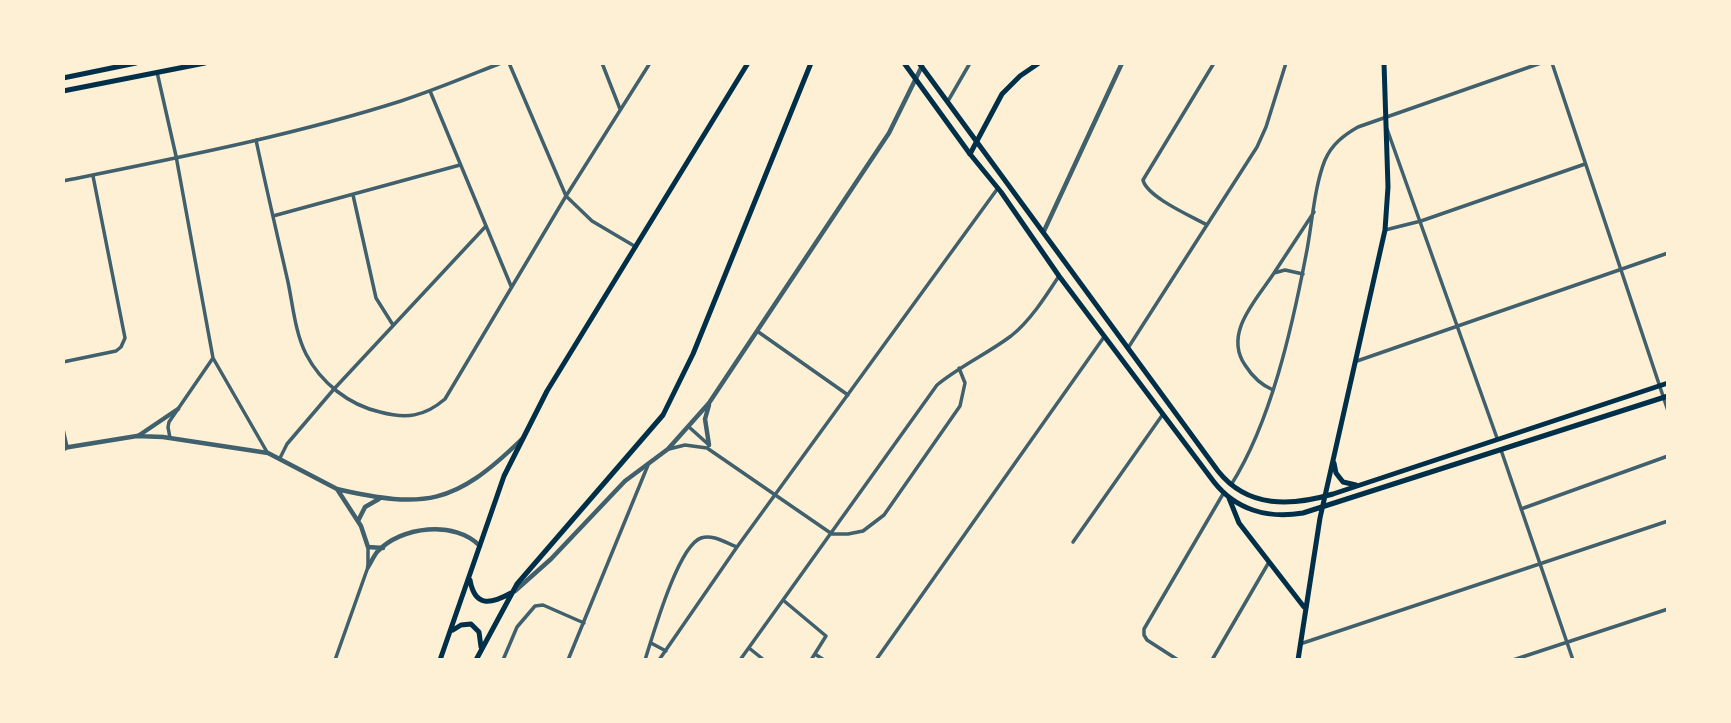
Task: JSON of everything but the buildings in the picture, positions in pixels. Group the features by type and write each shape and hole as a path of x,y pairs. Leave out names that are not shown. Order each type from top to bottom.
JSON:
{"main road":[{"path":"63,78 135,63"},
{"path":"63,91 205,63"},
{"path":"440,660 504,476 547,391 747,63"},
{"path":"476,660 512,593 534,563 607,483 663,415 693,354 811,63"},
{"path":"904,63 998,188 1104,337 1226,496 1240,523 1304,607"},
{"path":"970,153 1002,94 1020,76 1039,63"},
{"path":"1298,660 1304,607 1322,508 1385,230 1387,128 1384,63"},
{"path":"921,65 1218,471 1231,485 1257,499 1296,503 1325,496 1668,383"},
{"path":"1027,229 1044,231"},
{"path":"1226,496 1246,508 1271,516 1291,516 1666,396"},
{"path":"1334,453 1334,467 1343,482 1350,485 1363,484"},
{"path":"469,577 474,593 482,601 499,600 512,593"},
{"path":"452,631 463,624 474,626 481,636 481,650"}],"street":[{"path":"63,181 337,120 430,90 501,63"},
{"path":"509,63 566,196 592,221 636,247"},
{"path":"602,63 620,108"},
{"path":"256,140 300,340 306,355 334,389 368,409 403,417 431,411 444,399 650,63"},
{"path":"948,102 970,63"},
{"path":"1044,231 1121,63"},
{"path":"1207,225 1158,198 1144,187 1143,180 1214,63"},
{"path":"1128,348 1257,148 1286,63"},
{"path":"1231,485 1245,460 1273,390 1303,274 1324,162 1336,143 1359,127 1541,63"},
{"path":"1552,63 1660,385 1666,396 1668,411"},
{"path":"512,593 551,559 625,481 668,449 709,403 889,133 921,65"},
{"path":"157,72 176,156 213,358 268,453"},
{"path":"430,90 512,286"},
{"path":"1387,128 1498,440"},
{"path":"1385,230 1421,221 1585,163"},
{"path":"273,216 461,165"},
{"path":"63,362 116,351 125,338 92,175"},
{"path":"659,660 737,547 998,188"},
{"path":"353,195 376,298 393,325"},
{"path":"1273,390 1259,381 1241,360 1237,336 1241,323 1315,210"},
{"path":"280,458 287,444 334,389 486,226"},
{"path":"1355,362 1668,253"},
{"path":"1275,273 1285,270 1303,274"},
{"path":"740,660 927,398 959,368 1017,331 1059,276"},
{"path":"757,331 848,395"},
{"path":"876,660 1104,337"},
{"path":"170,438 168,427 213,358"},
{"path":"689,427 718,454 832,534 863,531 884,515 960,406 965,383 959,368"},
{"path":"709,403 705,419 709,445"},
{"path":"137,436 178,409"},
{"path":"1073,542 1163,414"},
{"path":"63,429 64,448 137,436 170,438 268,453 337,489 402,501 441,497 482,475 524,437"},
{"path":"668,449 685,445 701,446 718,454"},
{"path":"1501,449 1573,660"},
{"path":"1521,509 1668,456"},
{"path":"568,660 648,465"},
{"path":"337,489 358,521 368,547 368,567"},
{"path":"1178,660 1147,640 1144,629 1226,496"},
{"path":"358,521 365,507 380,499"},
{"path":"1300,644 1668,520"},
{"path":"335,660 368,567 383,548 416,531 433,529 455,530 467,534 480,546"},
{"path":"645,660 681,560 689,546 709,537 737,547"},
{"path":"368,547 383,548"},
{"path":"1212,660 1270,562"},
{"path":"783,600 825,634 825,639 811,660"},
{"path":"503,660 517,627 535,606 543,605 584,623"},
{"path":"1513,660 1668,609"},
{"path":"651,643 666,651"},
{"path":"749,648 764,660"},
{"path":"815,654 824,660"}]}
